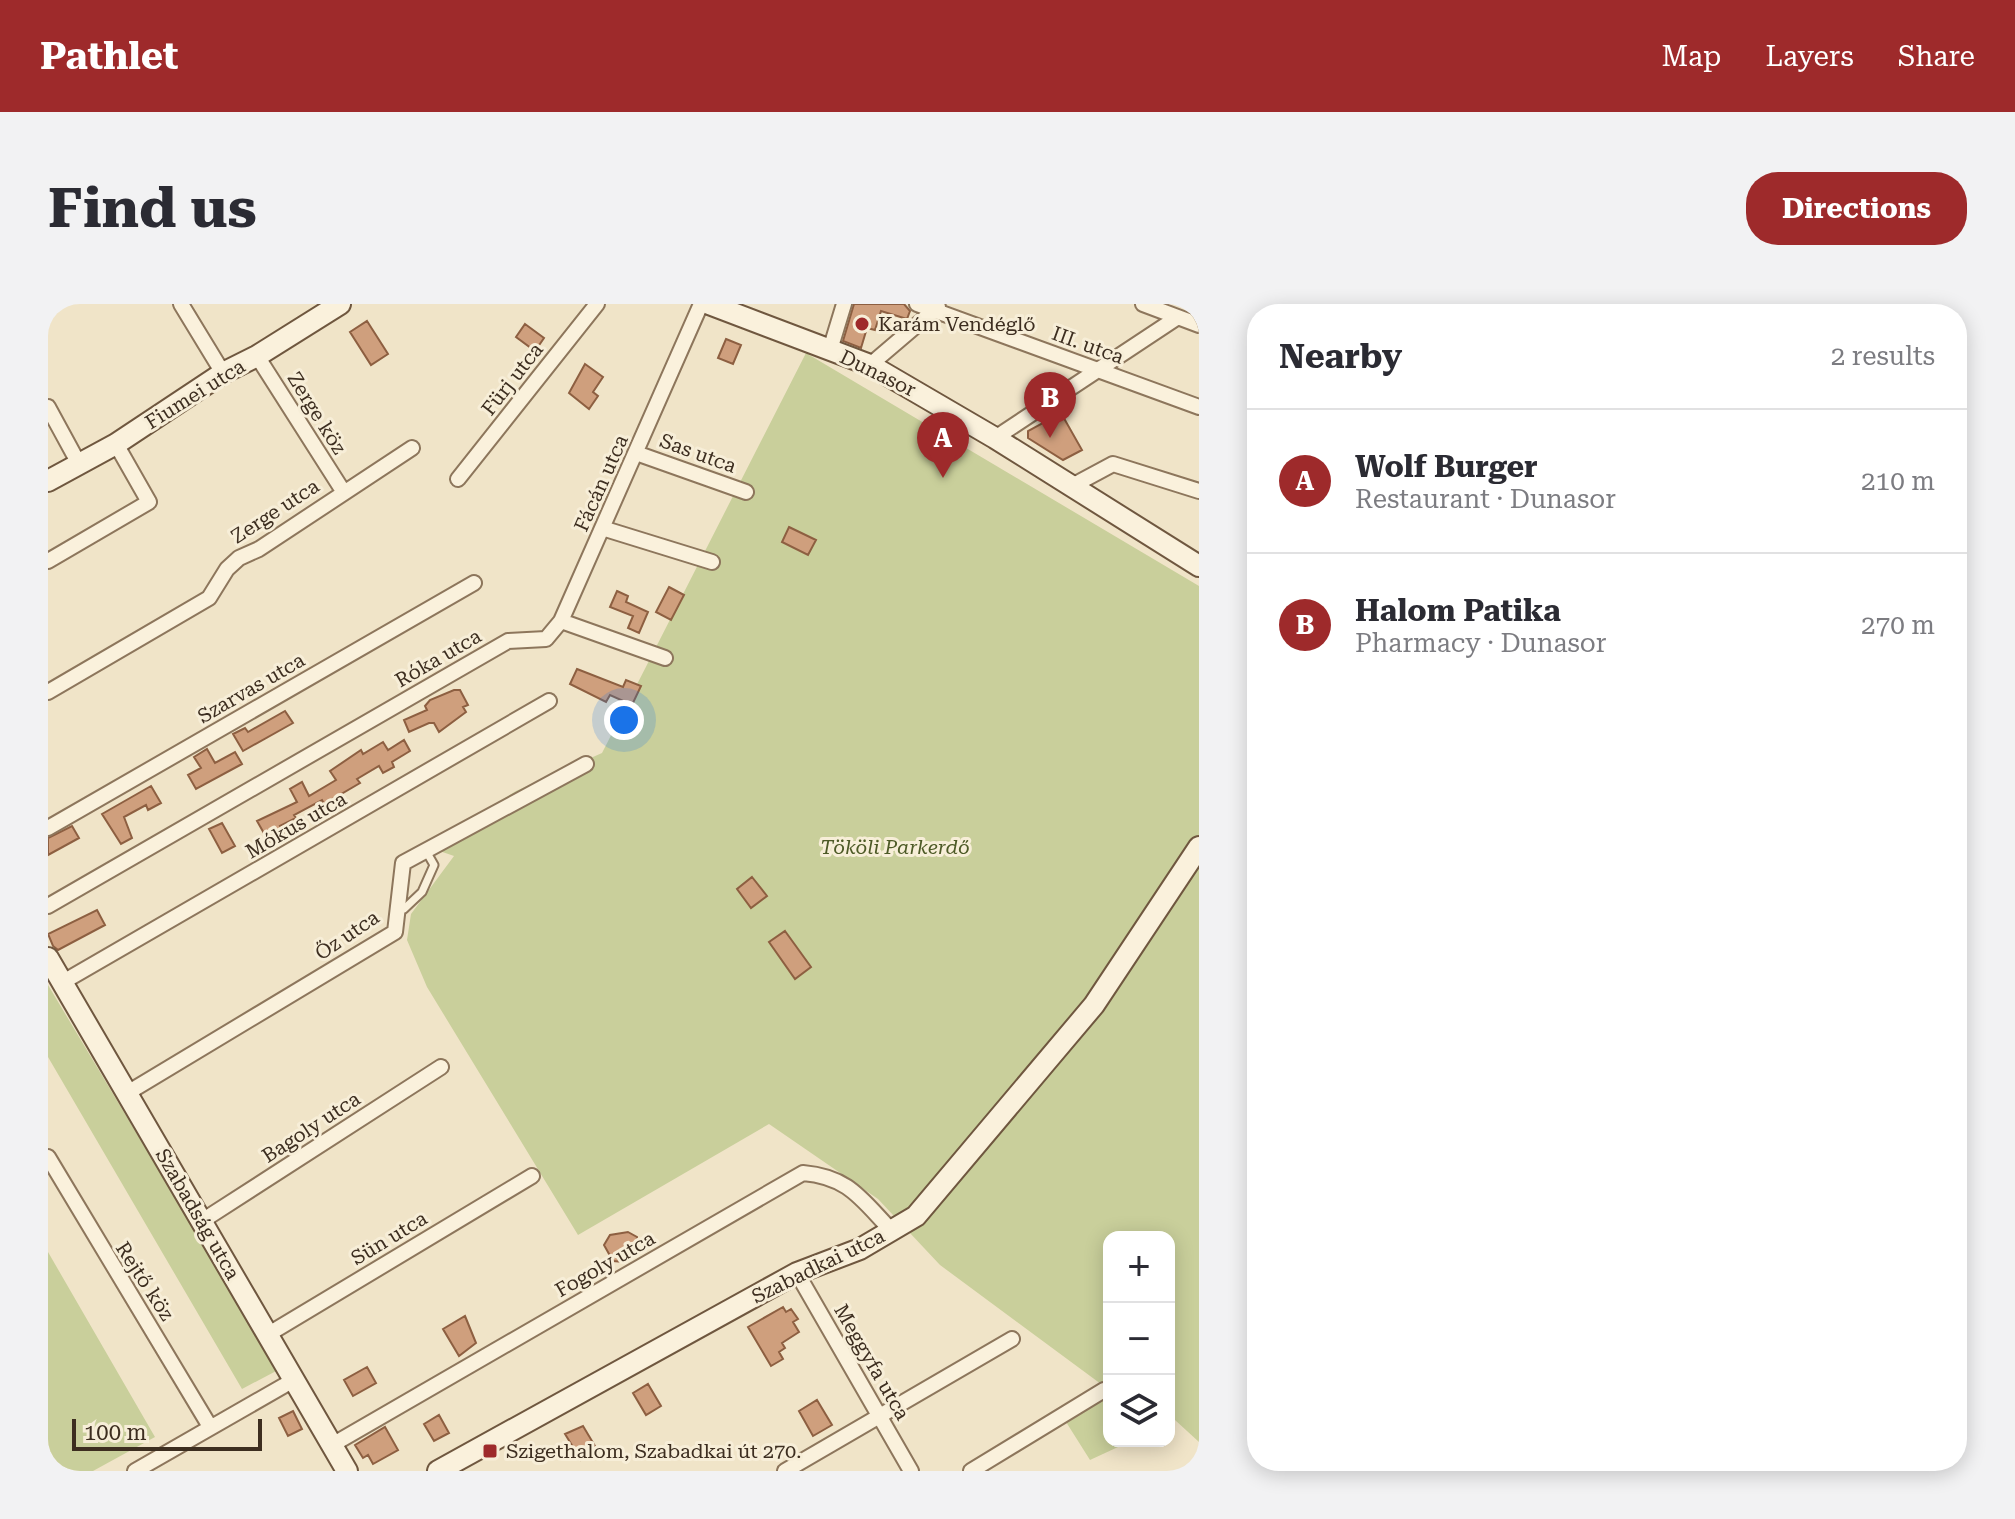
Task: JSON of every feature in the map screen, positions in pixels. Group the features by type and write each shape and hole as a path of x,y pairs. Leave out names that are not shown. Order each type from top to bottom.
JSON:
{"street":[{"path":"181,304 223,373"},
{"name":"Fiumei utca","path":"48,481 116,444 223,373 257,356 340,304"},
{"name":"Fürj utca","path":"458,479 597,304"},
{"name":"Fácán utca","path":"561,621 701,304"},
{"name":"Dunasor","path":"709,304 870,365 995,438 1199,566"},
{"path":"830,350 844,304"},
{"name":"III. utca","path":"917,304 938,307 1199,407"},
{"path":"1143,304 1199,325"},
{"path":"870,365 938,307"},
{"path":"995,438 1178,317"},
{"name":"Zerge köz","path":"257,356 343,491"},
{"path":"48,407 79,464"},
{"path":"48,561 149,502 116,444"},
{"name":"Zerge utca","path":"48,692 209,598 227,569 239,558 259,549 412,448"},
{"name":"Sas utca","path":"636,453 746,492"},
{"path":"1072,486 1113,464 1199,491"},
{"path":"602,528 712,562"},
{"name":"Szarvas utca","path":"48,828 474,583"},
{"path":"561,621 665,658"},
{"name":"Róka utca","path":"48,907 510,643 546,639 561,621"},
{"name":"Mókus utca","path":"63,982 549,701"},
{"name":"Őz utca","path":"129,1092 395,932 403,863 586,764"},
{"name":"Szabadkai utca","path":"438,1471 797,1273 860,1249 916,1216 1094,1005 1199,847"},
{"name":"Szabadság utca","path":"48,958 129,1092 292,1381 347,1471"},
{"name":"Bagoly utca","path":"202,1221 441,1067"},
{"name":"Rejtő köz","path":"48,1157 112,1270 167,1349 209,1425"},
{"name":"Fogoly utca","path":"332,1445 803,1173 825,1175 848,1184 891,1230"},
{"name":"Sün utca","path":"267,1335 532,1176"},
{"name":"Meggyfa utca","path":"797,1273 911,1471"},
{"path":"785,1471 1012,1339"},
{"path":"135,1471 209,1425 292,1381"},
{"path":"971,1471 1103,1391"}],"lane":[{"path":"946,451 964,420"},
{"path":"398,908 404,909 422,892 434,865 426,851"}],"green space":[{"name":"Tököli Parkerdő","path":"806,353 1199,586 1199,1442 1175,1420 1175,1231 1103,1231 1103,1386 940,1265 878,1199 769,1124 578,1235 427,987 407,940 411,914 454,856 428,847 516,791 602,753"},
{"path":"48,985 278,1370 242,1389 48,1057"},
{"path":"48,1252 155,1437 93,1471 50,1471 48,1467"},
{"name":"Tököli Parkerdő","path":"1103,1388 1103,1447 1118,1447 1090,1460 1061,1414"}],"building":[{"name":"Karám Vendéglő","path":"854,304 904,304 910,311 907,319 881,311 875,330 867,328 861,348 843,341"},
{"path":"367,321 388,354 371,365 350,332"},
{"path":"525,324 544,338 535,351 516,337"},
{"path":"726,339 741,345 733,364 718,358"},
{"path":"585,364 603,377 593,392 598,396 589,409 569,393"},
{"path":"1061,413 1082,450 1063,460 1028,438 1028,431"},
{"path":"789,527 816,540 808,555 782,542"},
{"path":"669,587 684,595 671,620 656,612"},
{"path":"617,591 628,596 626,602 648,612 639,633 628,628 633,616 610,607"},
{"path":"577,669 623,687 626,680 641,686 632,705 610,695 606,702 570,684"},
{"path":"460,690 468,705 463,707 466,712 439,732 434,723 429,723 409,732 404,720 427,710 425,706 430,700"},
{"path":"285,711 293,723 243,751 233,734 245,728 248,732"},
{"path":"404,740 410,751 392,762 394,767 383,773 379,766 357,779 360,783 324,804 322,800 294,815 296,818 280,826 284,833 269,842 257,821 297,802 290,789 302,782 309,796 336,780 330,771 361,750 363,754 383,742 388,750"},
{"path":"207,749 215,763 235,752 242,764 196,789 188,775 201,768 194,757"},
{"path":"151,786 161,803 148,810 146,805 124,817 132,838 121,844 102,814"},
{"path":"222,823 235,846 222,853 209,829"},
{"path":"72,826 79,838 48,855 48,838"},
{"path":"752,877 767,896 751,908 737,889"},
{"path":"97,910 105,925 58,950 53,946 48,934"},
{"path":"785,931 811,967 795,979 769,942"},
{"path":"628,1232 637,1237 636,1247 624,1262 613,1261 604,1245 610,1235"},
{"path":"783,1307 786,1312 791,1309 798,1319 793,1322 799,1332 782,1343 785,1348 779,1352 783,1359 771,1366 748,1327"},
{"path":"465,1316 476,1343 459,1356 443,1329"},
{"path":"367,1367 376,1383 353,1396 344,1380"},
{"path":"648,1384 661,1406 646,1415 633,1393"},
{"path":"817,1400 832,1425 813,1436 799,1411"},
{"path":"293,1411 302,1429 288,1436 279,1418"},
{"path":"439,1415 449,1433 434,1441 424,1424"},
{"path":"583,1426 598,1451 581,1460 565,1434"},
{"path":"385,1427 398,1450 373,1464 368,1455 363,1458 355,1445"}],"place":[{"name":"Karám Vendéglő","path":"862,324"},
{"name":"Halom Patika","path":"1050,438"},
{"name":"Wolf Burger","path":"943,478"},
{"name":"Szigethalom, Szabadkai út 270.","path":"490,1451"}]}
